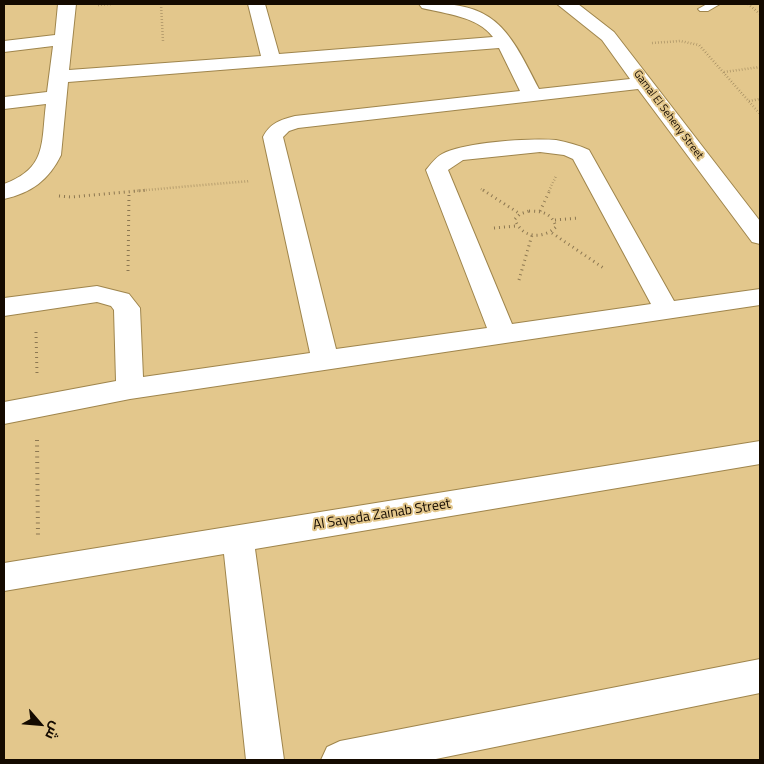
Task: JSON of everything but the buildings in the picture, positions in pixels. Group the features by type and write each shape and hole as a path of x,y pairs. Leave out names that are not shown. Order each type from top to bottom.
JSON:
{"street":[{"path":"4,192 26,184 44,170 50,154 67,4"},
{"path":"256,4 271,60"},
{"path":"428,4 477,17 491,24 500,33 532,96"},
{"name":"Gamal El Seheny Street","path":"566,4 586,17 608,36 760,237"},
{"path":"4,46 63,39"},
{"path":"4,104 58,87 164,69 505,42"},
{"path":"325,359 273,137 275,132 287,124 644,83"},
{"path":"503,334 437,170 449,158 459,154 544,146 568,148 581,155 667,311"},
{"path":"736,205 760,202"},
{"path":"4,307 98,294 120,300 127,308 130,389"},
{"path":"4,413 130,389 325,359 760,298"},
{"name":"Al Sayeda Zainab Street","path":"4,577 760,452"},
{"path":"238,538 265,760"},
{"path":"340,760 760,676"}],"lane":[{"path":"704,10 715,4"}],"path":[{"path":"160,4 164,69"},
{"path":"748,4 760,14"},
{"path":"616,47 672,41 690,42 699,45 760,114"},
{"path":"723,72 760,67"},
{"path":"749,101 760,99"},
{"path":"540,211 568,148"},
{"path":"26,184 54,195 71,197 283,178"},
{"path":"127,308 129,192"},
{"path":"529,211 540,211 550,214 555,220 556,226 552,232 543,236 532,235 522,232 516,226 515,219 520,214 529,211"}]}
